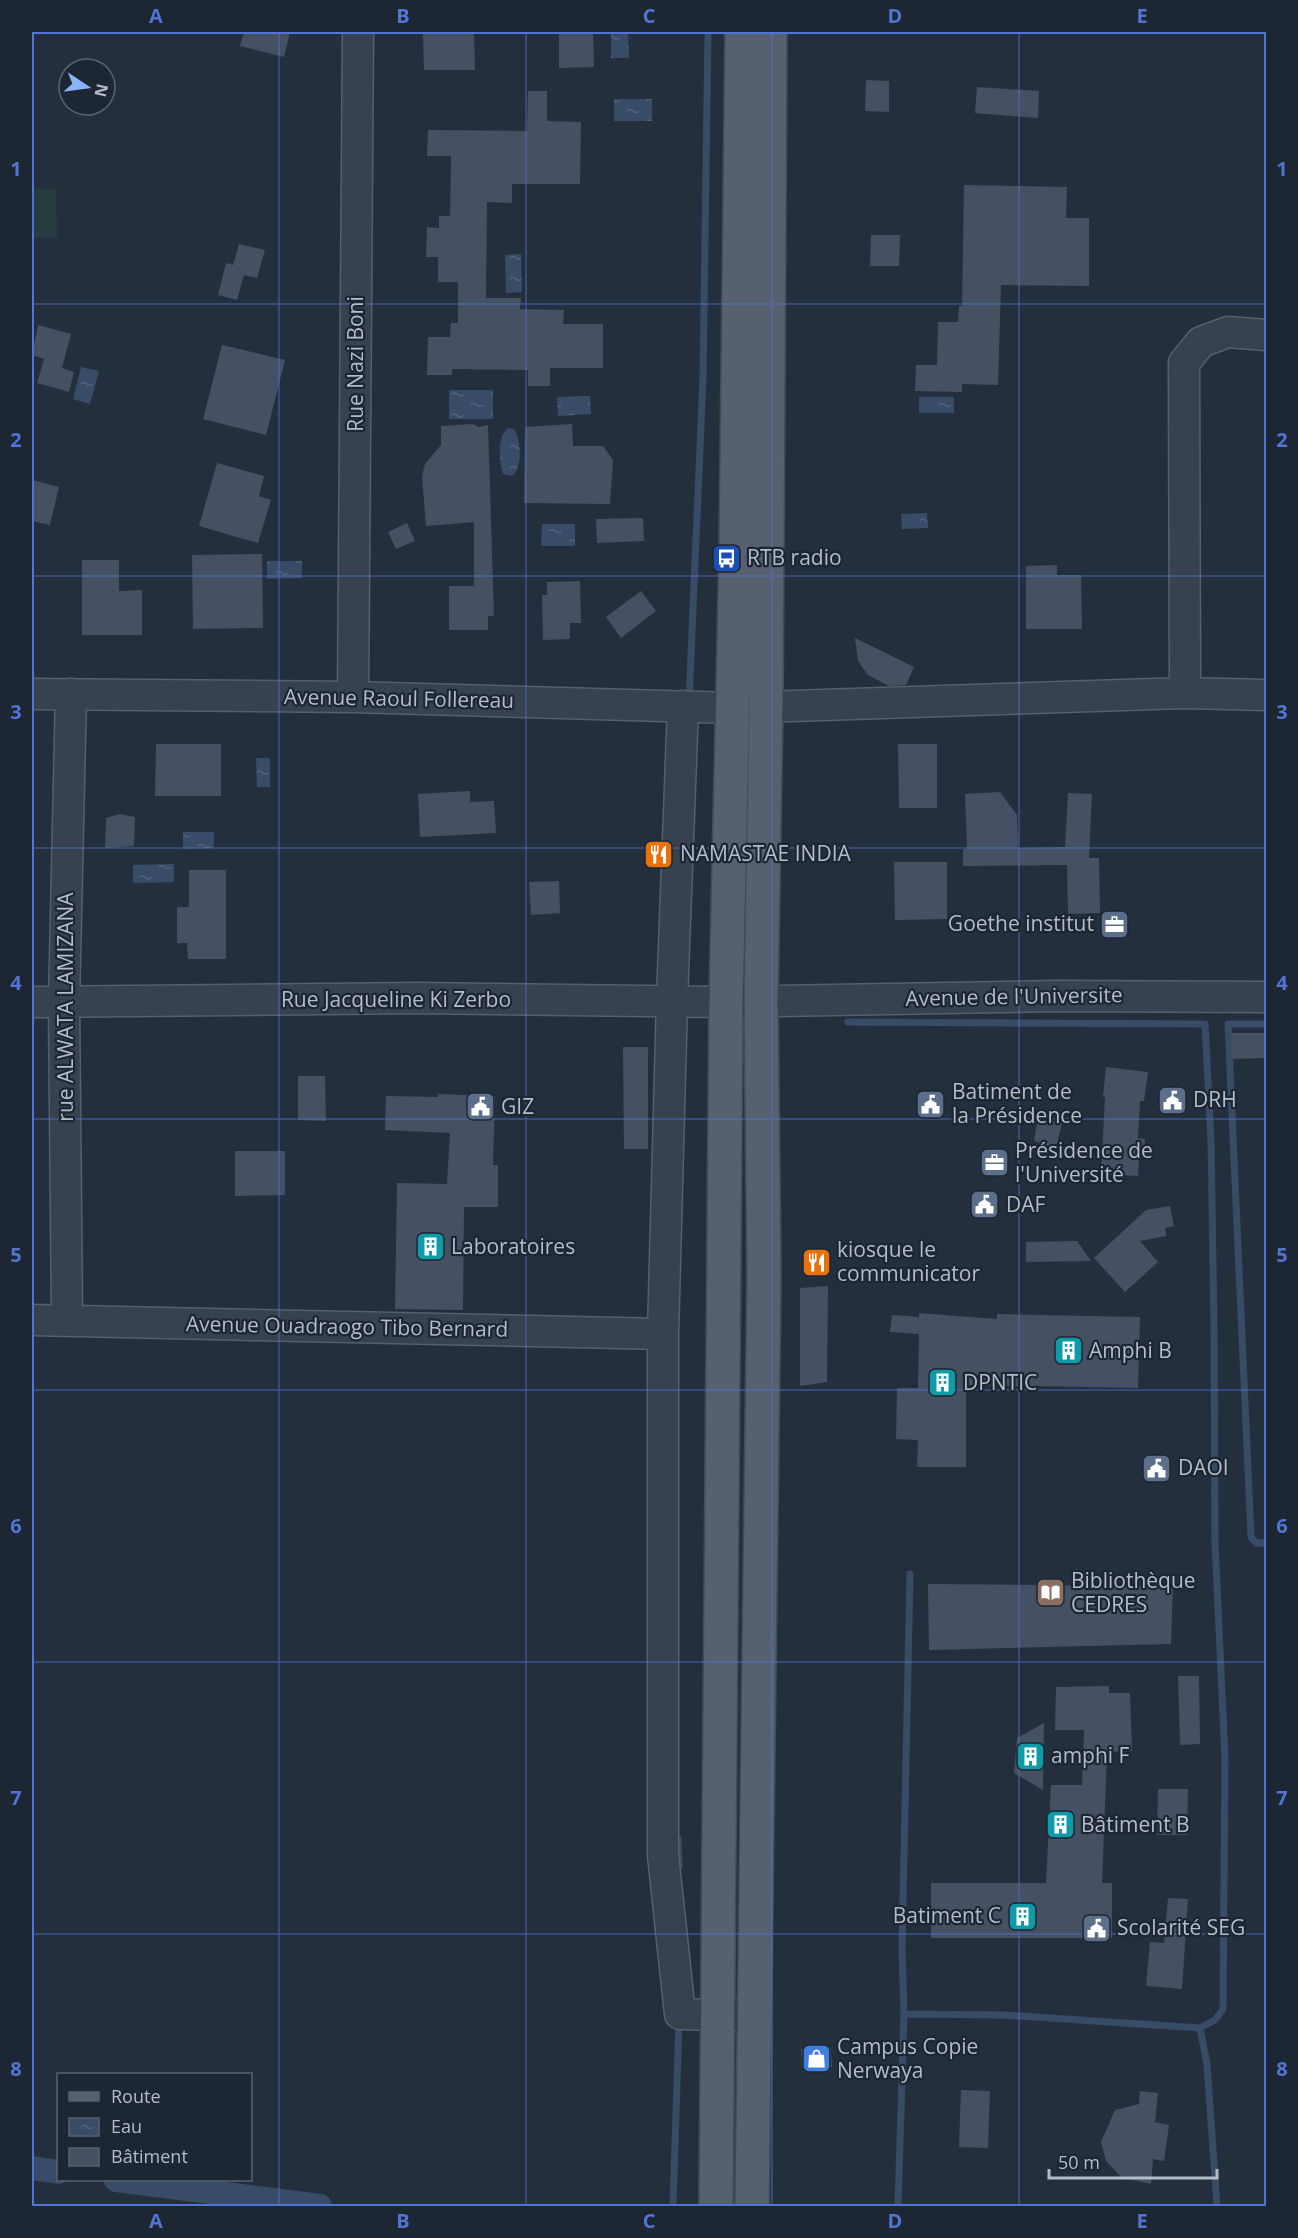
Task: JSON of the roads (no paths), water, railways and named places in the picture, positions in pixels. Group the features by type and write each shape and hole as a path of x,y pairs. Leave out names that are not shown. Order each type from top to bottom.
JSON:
{"main road":[{"path":"716,2206 726,1002 733,708 742,32"},
{"path":"752,2206 764,1277 761,1001 766,706 770,32"}],"street":[{"name":"Rue Nazi Boni","path":"353,697 358,32"},
{"path":"1185,693 1184,363 1201,342 1228,332 1266,335"},
{"name":"Avenue Raoul Follereau","path":"32,694 353,697 733,708 1185,693 1266,694"},
{"name":"rue ALWATA LAMIZANA","path":"67,1320 64,1002 71,694"},
{"path":"683,705 663,1334 663,1855 680,2014 755,2016"},
{"name":"Avenue de l'Universite","path":"761,1001 1057,996 1266,996"},
{"name":"Rue Jacqueline Ki Zerbo","path":"32,1002 418,998 761,1001"},
{"name":"Avenue Ouadraogo Tibo Bernard","path":"32,1320 663,1334"}],"water":[{"path":"611,32 628,32 629,58 611,58"},
{"path":"614,99 652,99 652,121 614,121"},
{"path":"521,254 522,292 506,293 505,255"},
{"path":"81,367 99,371 90,404 73,399"},
{"path":"449,390 493,390 493,419 449,419"},
{"path":"590,396 591,414 558,416 557,397"},
{"path":"919,397 954,397 954,413 919,413"},
{"path":"508,428 514,429 519,446 518,467 512,476 503,474 500,456 502,437"},
{"path":"927,513 928,528 902,529 901,514"},
{"path":"542,524 575,524 575,546 541,546"},
{"path":"267,561 302,561 302,578 267,579"},
{"path":"256,758 270,758 270,787 257,787"},
{"path":"183,832 214,832 214,848 183,849"},
{"path":"174,864 174,882 133,883 133,865"}],"waterway":[{"path":"689,701 703,378 708,32"},
{"path":"848,1022 1205,1024 1211,1140 1215,1542 1225,1758 1223,2009 1215,2020 1200,2028 1003,2015 904,2014"},
{"path":"1266,1024 1228,1024 1251,1537 1256,1543 1266,1543"},
{"path":"898,2206 904,2014 902,1947 910,1574"},
{"path":"678,1838 679,1866"},
{"path":"673,2206 679,2021"},
{"path":"1200,2028 1207,2064 1217,2206"},
{"path":"32,2168 57,2172"},
{"path":"124,2181 320,2206"}],"place":[{"name":"RTB radio","path":"726,558"},
{"name":"NAMASTAE INDIA","path":"659,854"},
{"name":"Goethe institut","path":"1115,924"},
{"name":"DRH","path":"1172,1100"},
{"name":"Batiment de la Présidence","path":"931,1104"},
{"name":"GIZ","path":"480,1107"},
{"name":"Présidence de l'Université","path":"994,1163"},
{"name":"DAF","path":"985,1205"},
{"name":"Laboratoires","path":"430,1247"},
{"name":"kiosque le communicator","path":"816,1262"},
{"name":"Amphi B","path":"1068,1351"},
{"name":"DPNTIC","path":"942,1383"},
{"name":"DAOI","path":"1157,1468"},
{"name":"Bibliothèque CEDRES","path":"1050,1593"},
{"name":"amphi F","path":"1030,1756"},
{"name":"Bâtiment B","path":"1060,1825"},
{"name":"Batiment C","path":"1022,1916"},
{"name":"Scolarité SEG","path":"1096,1928"},
{"name":"Campus Copie Nerwaya","path":"816,2059"}]}
